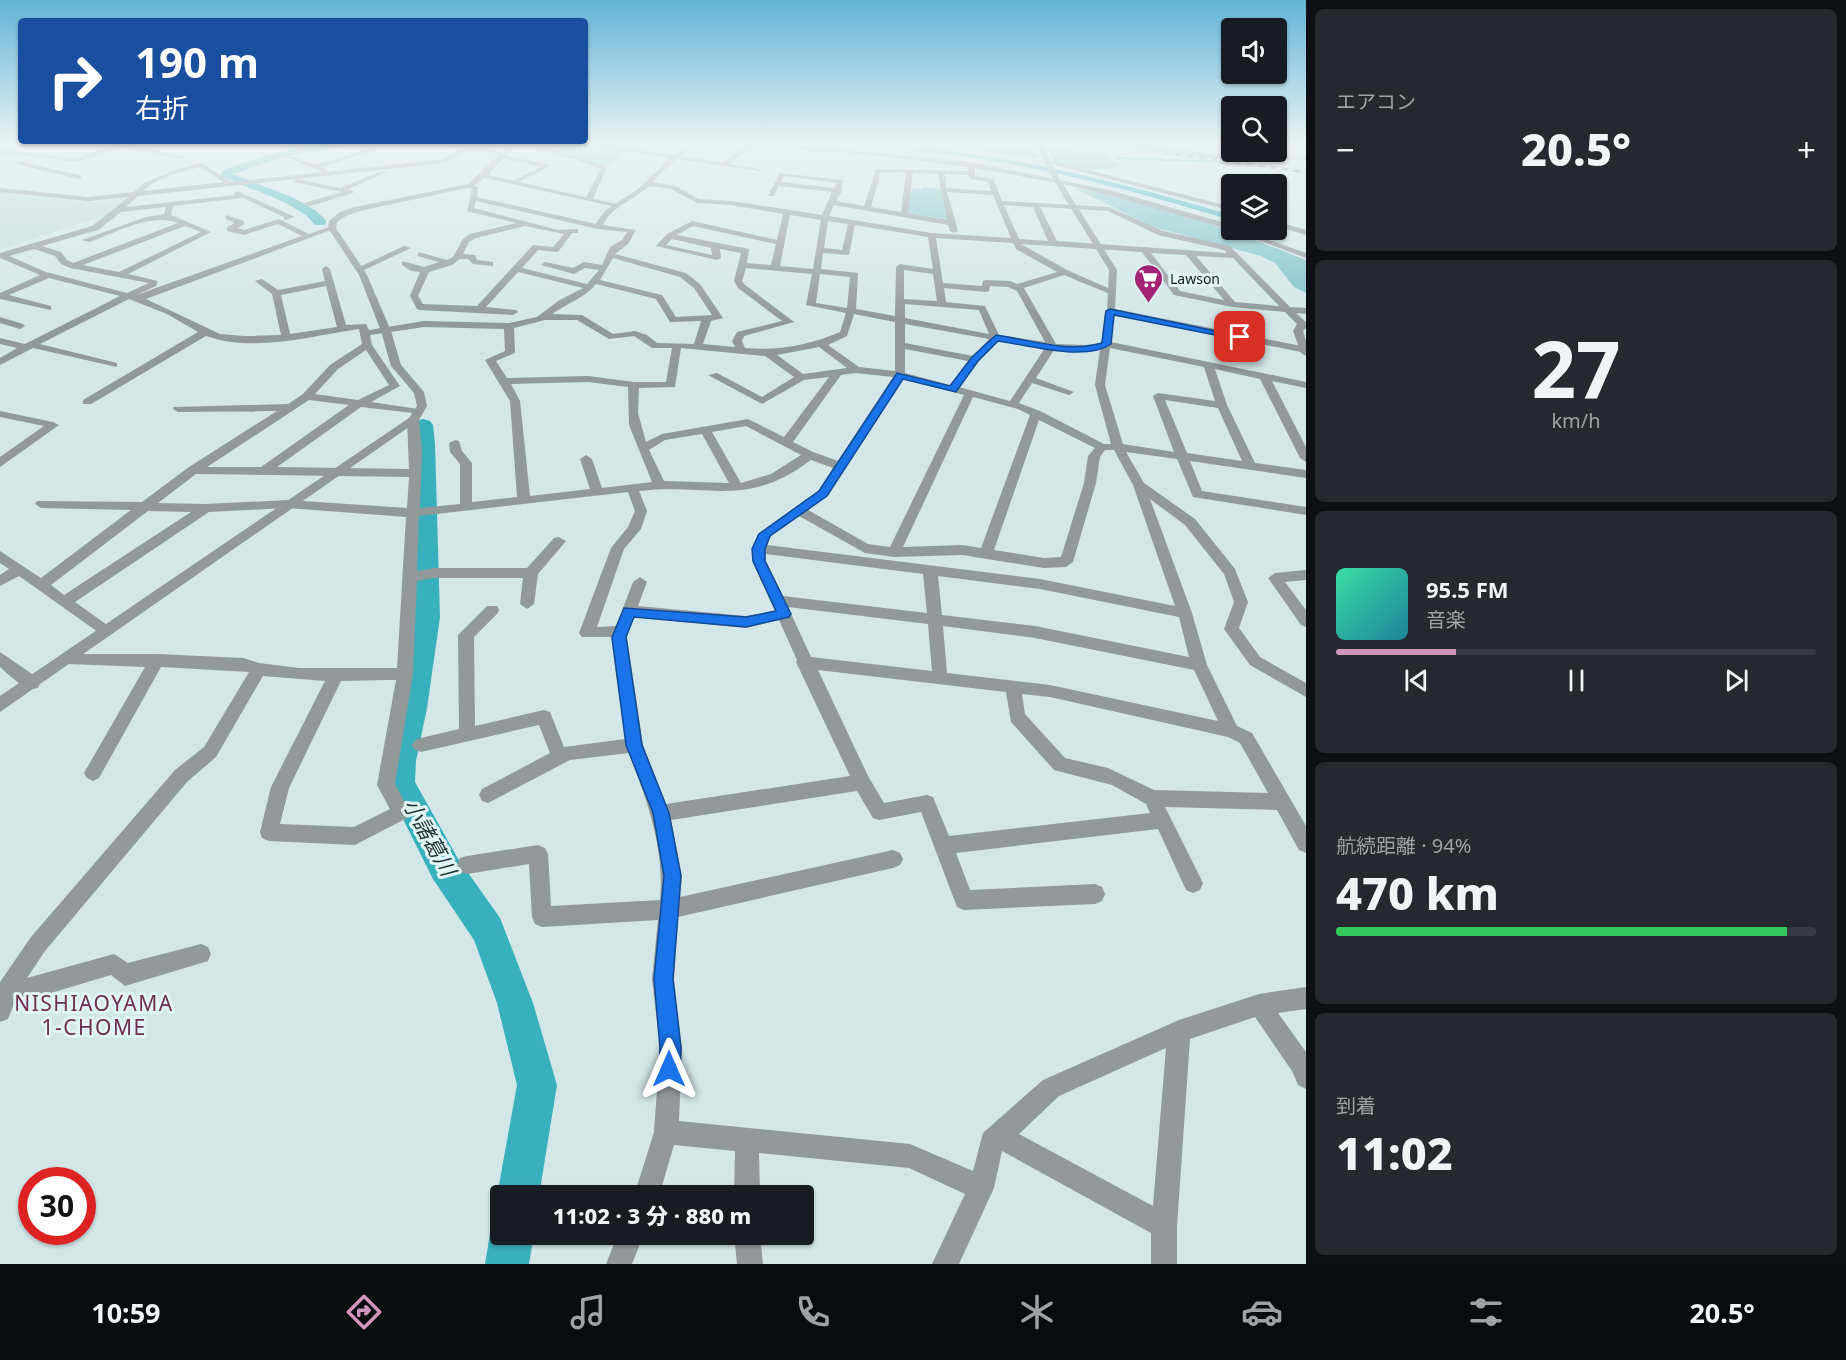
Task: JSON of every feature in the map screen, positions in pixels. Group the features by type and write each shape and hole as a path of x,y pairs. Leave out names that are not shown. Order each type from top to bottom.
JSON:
{"street":[{"path":"1,256 95,228 128,201"},
{"path":"119,210 198,201"},
{"path":"229,217 241,223 230,229 244,233 291,217 255,201"},
{"path":"307,205 321,201"},
{"path":"0,705 415,416 422,406 419,392 396,366 386,331 360,269 332,228 333,221 350,212 417,201"},
{"path":"471,201 470,209 558,232 598,227"},
{"path":"499,201 598,227 632,230 625,242 613,249 605,268 583,294 561,303 545,316"},
{"path":"599,201 616,205"},
{"path":"598,227 603,217 622,201"},
{"path":"697,201 752,206 932,235 1234,256"},
{"path":"867,209 869,201"},
{"path":"904,215 906,201"},
{"path":"946,201 956,237"},
{"path":"1068,201 1113,270 1113,292 1100,385 1118,447 1139,485 1185,613 1199,665 1232,731"},
{"path":"1138,201 1221,225"},
{"path":"1200,201 1221,206"},
{"path":"952,223 832,203 825,217 811,305 1077,350 1107,344 1306,385"},
{"path":"1113,292 1064,272 1019,247 999,203 1109,209 1161,233 1227,248 1304,325 1298,331 1306,351"},
{"path":"167,216 170,204"},
{"path":"749,216 752,206"},
{"path":"1036,206 1054,244"},
{"path":"509,218 523,209"},
{"path":"775,268 787,212"},
{"path":"74,244 149,219 167,216 207,232 121,274"},
{"path":"279,221 309,237"},
{"path":"821,250 846,253 852,222"},
{"path":"72,266 186,223"},
{"path":"405,263 414,269 425,270 449,263 458,256 466,241 473,237 526,223"},
{"path":"715,246 717,258 660,246 670,236 692,223 745,229 780,243"},
{"path":"1146,227 1165,251"},
{"path":"1287,227 1306,233"},
{"path":"95,228 107,233"},
{"path":"0,362 27,346 134,297 332,228"},
{"path":"479,309 536,247 555,249 570,231"},
{"path":"932,235 942,304"},
{"path":"670,236 746,251 738,281 741,286 789,322 740,334 737,341 741,349"},
{"path":"1263,240 1306,256"},
{"path":"34,246 58,254 64,262 72,266 154,281 134,297"},
{"path":"52,252 63,248"},
{"path":"360,269 407,249"},
{"path":"1145,250 1177,292 1232,304 1306,311"},
{"path":"1190,253 1232,304"},
{"path":"421,254 449,263"},
{"path":"516,269 659,297 673,320 718,318 691,280 683,274 611,255"},
{"path":"1,256 21,267 46,276 134,297 171,312 204,333 240,339 286,338 363,326 367,339 395,386 360,404 265,470"},
{"path":"458,256 472,257 473,262 490,264"},
{"path":"545,265 574,271 584,265 605,268"},
{"path":"41,585 193,470 307,396 367,339 386,331 424,324 509,326 545,316 579,317 612,337 640,333 655,346 698,346 768,353 821,344 844,334 851,310 855,274 742,265"},
{"path":"936,272 900,267 902,320 900,375 823,493 765,534 759,549 759,561 804,662 879,812 927,803 964,900 1095,894"},
{"path":"326,269 342,328"},
{"path":"424,324 420,307 414,296 425,270"},
{"path":"1017,287 1064,272"},
{"path":"1,296 46,276"},
{"path":"259,281 276,293 286,338"},
{"path":"276,293 330,283"},
{"path":"939,285 986,289 986,283 1010,284 1017,287 1052,346"},
{"path":"1,296 48,308"},
{"path":"901,301 982,308 996,338"},
{"path":"420,307 513,312"},
{"path":"1110,311 1306,351"},
{"path":"698,346 707,318"},
{"path":"0,320 20,326"},
{"path":"509,326 510,353 490,360 515,401 524,501"},
{"path":"87,402 204,333"},
{"path":"952,390 975,359 996,338"},
{"path":"0,341 112,365"},
{"path":"821,344 856,370"},
{"path":"504,381 588,379 634,386 671,385 677,345"},
{"path":"901,345 975,359"},
{"path":"1013,404 1052,346"},
{"path":"768,353 801,377"},
{"path":"1208,365 1222,405 1250,466"},
{"path":"713,375 762,401 801,377 856,370 900,375 1013,404 1036,413 1102,447 1118,447 1306,474"},
{"path":"786,443 837,373"},
{"path":"1264,376 1306,458"},
{"path":"1029,379 1069,392"},
{"path":"634,386 632,418 635,433 644,448 659,485"},
{"path":"894,552 970,393"},
{"path":"307,396 415,416"},
{"path":"1222,405 1158,396 1197,494 1306,511"},
{"path":"178,409 290,407"},
{"path":"986,554 1036,413"},
{"path":"0,414 53,426 0,463"},
{"path":"337,674 280,787 269,832 355,836 401,812 386,785 405,674 413,577 422,513 414,473 415,416"},
{"path":"644,448 662,437 748,422 809,455 840,466"},
{"path":"705,430 737,487"},
{"path":"455,443 456,452 466,463 466,507"},
{"path":"798,510 865,548 894,552 962,550 1044,563 1066,562 1090,483 1094,456 1102,447"},
{"path":"41,504 206,508 288,504 422,513 659,485 709,488 749,487 781,477 809,455"},
{"path":"586,459 597,492"},
{"path":"193,470 414,473"},
{"path":"1139,485 1190,522 1230,572 1241,602 1231,629 1255,661 1306,691"},
{"path":"621,631 587,633 618,548 634,529 641,511 632,488"},
{"path":"64,602 206,508"},
{"path":"526,604 531,573 559,541"},
{"path":"759,549 1040,584 1185,613"},
{"path":"0,556 105,631"},
{"path":"0,581 19,570"},
{"path":"930,570 940,677"},
{"path":"413,577 434,573 531,573"},
{"path":"1306,575 1275,578 1306,621"},
{"path":"639,582 619,637 634,745 661,813 672,876 663,979 670,1048 666,1132 649,1185"},
{"path":"629,612 746,622 781,608 935,620 1035,632 1199,665"},
{"path":"467,735 465,635 492,610"},
{"path":"68,657 243,664 258,670 337,674 405,674"},
{"path":"0,658 32,683"},
{"path":"93,773 157,660"},
{"path":"804,662 1050,691 1232,731 1246,738 1306,843"},
{"path":"3,1003 38,944 181,776 210,752 258,670"},
{"path":"1013,686 1017,717 1060,765 1089,769 1120,778 1152,798 1283,802"},
{"path":"421,745 544,717 560,757"},
{"path":"488,795 567,753 634,745"},
{"path":"661,813 862,782"},
{"path":"1152,798 1193,883"},
{"path":"943,846 1163,820"},
{"path":"466,865 538,854 542,917 669,909 893,859"},
{"path":"3,1003 114,964 125,975 201,954"},
{"path":"945,1264 981,1188 992,1142 1051,1088 1179,1031 1259,1005 1306,998"},
{"path":"1259,1005 1300,1063 1306,1077"},
{"path":"1164,1264 1164,1226 1179,1031"},
{"path":"666,1132 910,1156 981,1188"},
{"path":"999,1136 1164,1226"},
{"path":"747,1140 747,1185"},
{"path":"619,1264 627,1245"},
{"path":"748,1245 750,1264"}],"shaded area":[{"path":"0,201 123,201 107,215 0,249"},
{"path":"909,201 944,201 949,220 907,213"},
{"path":"1101,201 1133,201 1163,209 1221,228 1221,240 1253,240 1306,260 1306,293 1294,287 1275,263 1261,256 1150,226"},
{"path":"1167,201 1181,201 1221,212 1221,217"}],"waterway":[{"name":"小諸葛川","path":"292,201 320,222"},
{"name":"小諸葛川","path":"423,425 427,617 413,708 401,761 400,783 445,868 488,930 515,1003 537,1085 520,1185"},
{"name":"小諸葛川","path":"507,1264 510,1245"}],"place":[{"name":"Lawson","path":"1149,304"}],"district":[{"name":"NISHIAOYAMA 1-CHOME","path":"94,1015"}],"route":[{"path":"669,1069 670,1048 663,979 672,876 661,813 634,745 619,637 629,612 746,622 784,614 759,561 759,549 765,534 823,493 900,375 952,390 975,359 996,338 1077,350 1107,344 1110,311 1240,337"}]}
